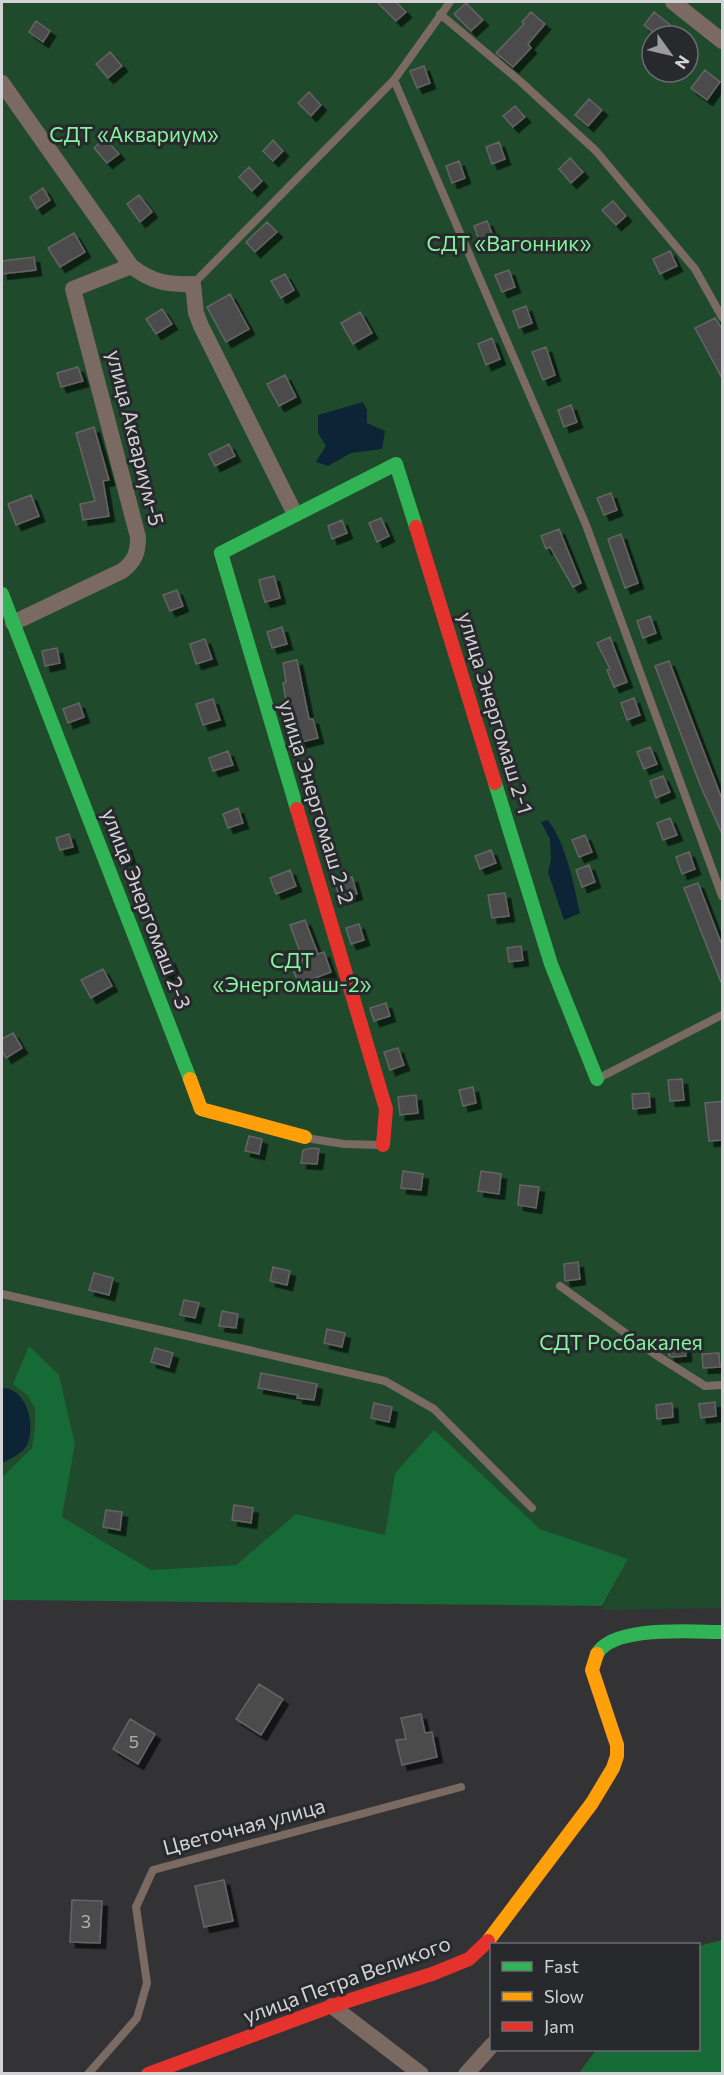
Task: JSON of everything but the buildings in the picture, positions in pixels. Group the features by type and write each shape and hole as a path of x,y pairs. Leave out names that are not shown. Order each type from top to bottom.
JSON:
{"street":[{"path":"673,2 723,41"},
{"path":"2,83 131,266 146,277 164,283 193,284 196,313 201,326 295,514"},
{"name":"улица Аквариум-5","path":"13,623 122,571 133,563 138,549 138,537 73,289 131,266"},
{"name":"улица Энергомаш 2-1","path":"295,514 396,464 551,964 597,1079"},
{"name":"улица Энергомаш 2-2","path":"295,514 221,553 386,1109 383,1145"},
{"path":"2,594 13,623"},
{"name":"улица Энергомаш 2-3","path":"13,623 201,1109 305,1137"},
{"name":"улица Петра Великого","path":"148,2073 469,1959 483,1947 592,1803 614,1768 617,1745 592,1670 601,1647 610,1640 627,1635 723,1632"},
{"path":"332,2006 421,2073"},
{"path":"466,2073 490,2047"}],"lane":[{"path":"193,284 394,80 450,2"},
{"path":"440,14 521,82 596,152 694,269 723,317"},
{"path":"394,80 586,525 723,896"},
{"path":"597,1079 723,1015"},
{"path":"305,1137 344,1143 383,1145"},
{"path":"560,1286 656,1355 705,1386 723,1385"},
{"path":"2,1294 385,1381 434,1409 531,1508"},
{"name":"Цветочная улица","path":"88,2073 137,2018 147,1983 136,1907 153,1870 461,1787"}],"green space":[{"path":"2,2 722,2 722,1608 601,1610 628,1559 540,1529 434,1431 395,1473 385,1535 296,1514 236,1565 151,1570 62,1517 75,1444 59,1375 27,1395 35,1408 32,1448 2,1477 10,1388 2,1388"},
{"path":"29,1346 59,1375 75,1444 62,1517 151,1570 236,1565 296,1514 385,1535 395,1473 434,1430 540,1529 628,1559 602,1606 2,1600 2,1477 32,1448 35,1426 35,1408 27,1395 13,1384"},
{"path":"722,1940 722,2073 579,2073 595,2051 700,2051 700,1946"}],"water":[{"path":"363,402 367,410 367,423 385,431 382,449 351,453 328,466 316,462 326,446 318,433 318,415"},
{"path":"548,820 565,853 580,913 564,920 548,872 551,860 550,839 541,822"},
{"path":"2,1388 18,1394 30,1418 30,1437 27,1445 17,1455 4,1462 2,1461"}],"traffic: fast":[{"path":"297,809 221,553 396,464 416,527"},
{"path":"2,594 190,1079"},
{"path":"495,783 551,964 597,1079"},
{"path":"597,1654 606,1645 619,1638 636,1634 673,1631 722,1632"}],"traffic: slow":[{"path":"190,1079 201,1109 305,1137"},
{"path":"488,1941 592,1803 613,1768 617,1756 617,1745 592,1670 597,1654"}],"traffic: jam":[{"path":"416,527 495,783"},
{"path":"297,809 386,1109 383,1145"},
{"path":"148,2074 332,2006 432,1974 469,1959 488,1941"}],"park label":[{"name":"СДТ «Аквариум»","path":"134,135"},
{"name":"СДТ «Вагонник»","path":"509,244"},
{"name":"СДТ «Энергомаш-2»","path":"292,973"},
{"name":"СДТ Росбакалея","path":"621,1343"}]}
